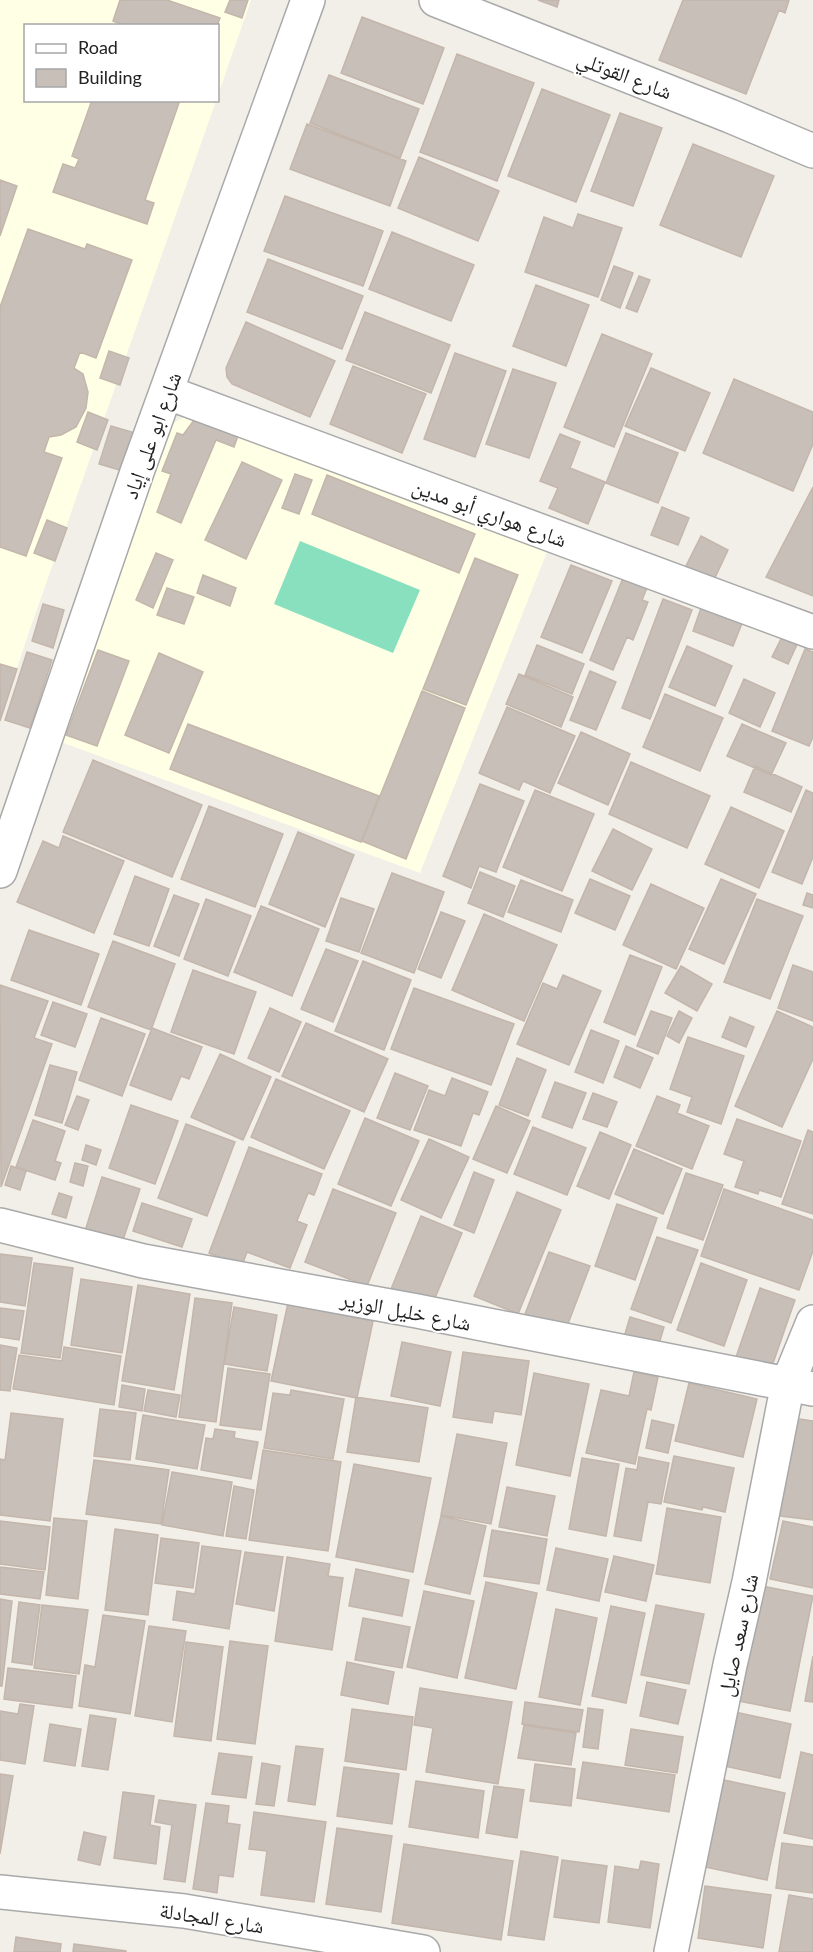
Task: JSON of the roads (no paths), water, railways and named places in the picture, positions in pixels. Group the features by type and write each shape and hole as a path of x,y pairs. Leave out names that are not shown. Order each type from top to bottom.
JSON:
{"street":[{"name":"شارع ابو على إياد","path":"0,871 166,392 308,0"},
{"name":"شارع القوتلي","path":"436,0 813,151"},
{"name":"شارع هواري أبو مدين","path":"166,392 813,632"},
{"name":"شارع خليل الوزير","path":"0,1225 143,1261 417,1311 801,1386"},
{"name":"شارع سعد صايل","path":"670,1952 801,1386 813,1322"},
{"name":"شارع المجادلة","path":"0,1892 184,1911 423,1952"}]}
